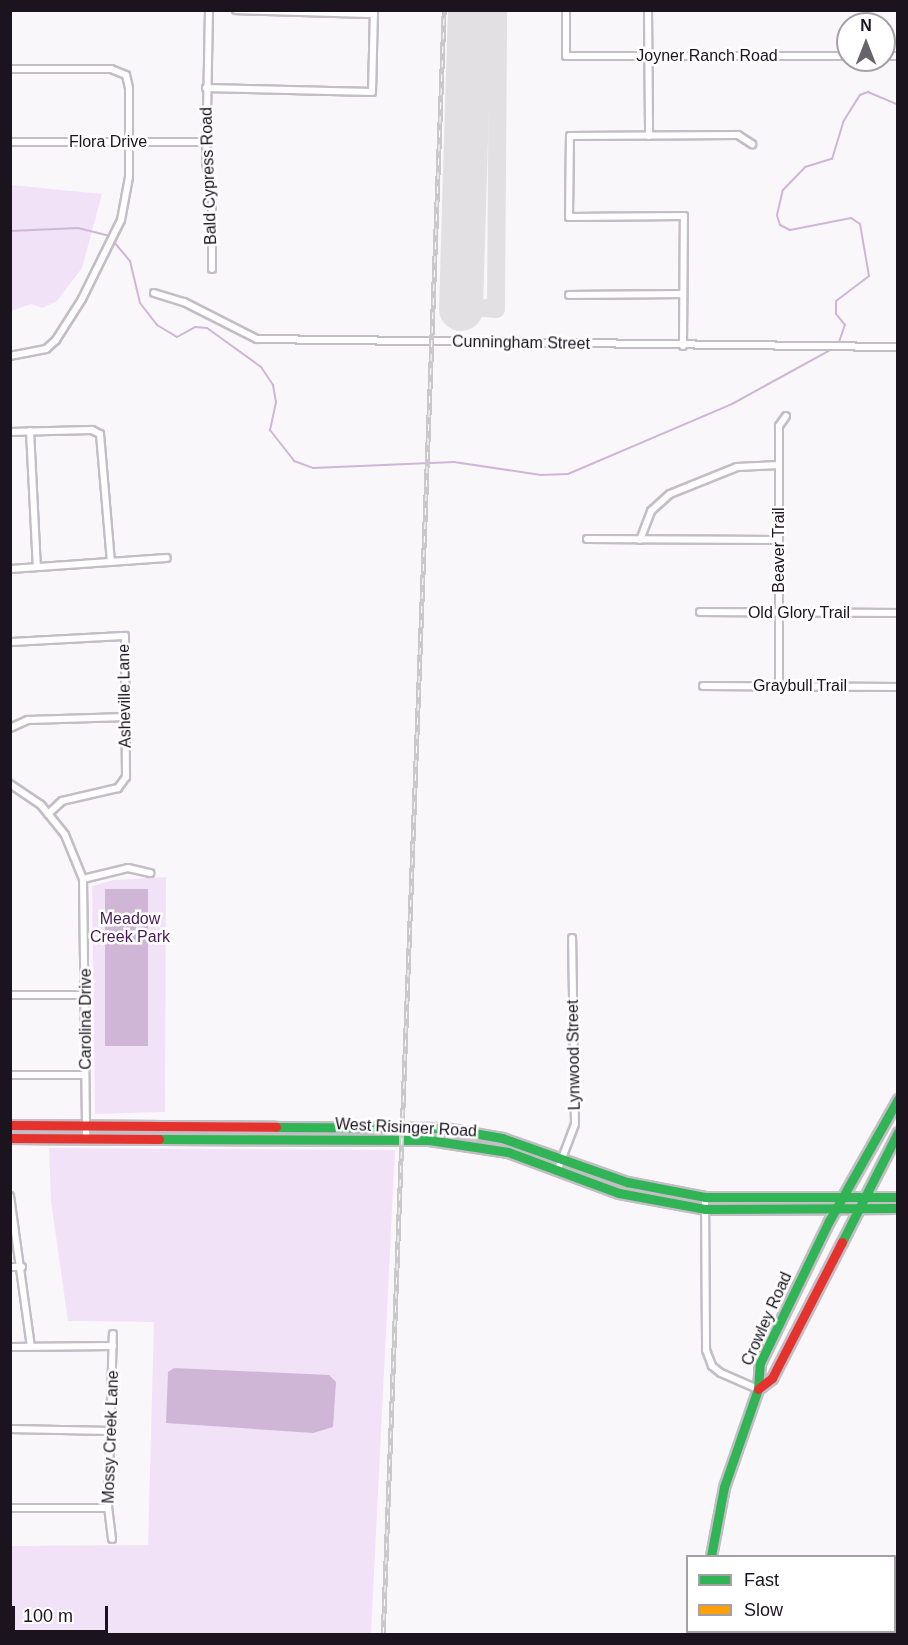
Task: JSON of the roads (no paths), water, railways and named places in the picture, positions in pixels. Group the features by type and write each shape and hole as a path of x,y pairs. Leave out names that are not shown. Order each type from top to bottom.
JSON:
{"main road":[{"name":"Crowley Road","path":"758,1389 760,1363 835,1209 897,1099"},
{"name":"West Risinger Road","path":"10,1125 444,1128 502,1138 627,1182 705,1197 897,1197"},
{"path":"162,1138 217,1134 224,1125"},
{"name":"Crowley Road","path":"758,1389 772,1378 855,1209 897,1132"},
{"name":"West Risinger Road","path":"10,1138 429,1140 477,1145 558,1169 619,1193 705,1209 897,1208"},
{"path":"711,1555 724,1487 758,1389"}],"street":[{"name":"Bald Cypress Road","path":"209,10 206,142 212,195 212,269"},
{"path":"206,88 372,92 374,12 236,10"},
{"name":"Joyner Ranch Road","path":"566,10 566,56 836,56"},
{"path":"648,10 649,136"},
{"path":"10,69 111,69 126,75 128,142 128,185 121,220 82,299 67,326 46,349 10,356"},
{"path":"683,346 684,216 569,218 570,136 738,135 752,144"},
{"name":"Flora Drive","path":"10,142 206,142"},
{"name":"Cunningham Street","path":"154,293 184,302 257,339 897,347"},
{"path":"568,295 683,294"},
{"name":"Beaver Trail","path":"779,686 779,426 786,416"},
{"path":"10,432 92,429 100,434 111,562"},
{"path":"30,431 38,567"},
{"path":"640,540 651,511 670,494 737,467 779,465"},
{"path":"587,539 779,540"},
{"path":"10,569 167,558"},
{"name":"Old Glory Trail","path":"700,612 897,613"},
{"name":"Asheville Lane","path":"10,642 125,636 126,777 118,788 62,801 48,814"},
{"name":"Graybull Trail","path":"703,686 897,687"},
{"path":"10,728 28,720 126,717"},
{"name":"Carolina Drive","path":"10,784 48,814 65,834 82,879 86,995 86,1137"},
{"path":"82,879 128,868 150,873"},
{"name":"Lynwood Street","path":"558,1169 575,1124 576,1108 572,938"},
{"path":"10,995 86,995"},
{"path":"10,1075 85,1075"},
{"path":"10,1196 22,1267 31,1347"},
{"path":"705,1197 704,1320 708,1358 721,1373 758,1389"},
{"path":"10,1267 22,1267"},
{"name":"Mossy Creek Lane","path":"112,1334 108,1508 112,1539"},
{"path":"10,1347 113,1346"},
{"path":"10,1429 111,1431"},
{"path":"10,1508 108,1508"}],"waterway":[{"path":"839,342 845,325 836,314 836,301 869,276 860,224 851,218 790,230 780,225 777,215 783,190 805,167 832,159 843,122 860,95 868,92 898,105"},
{"path":"10,231 78,228 109,236 130,261 140,303 157,325 177,337 195,327 207,328 261,367 273,385 276,402 270,430 294,461 313,468 454,462 541,475 568,474 732,404 832,349"}],"railway":[{"path":"383,1634 444,10"}],"park label":[{"name":"Meadow Creek Park","path":"130,928"}]}
